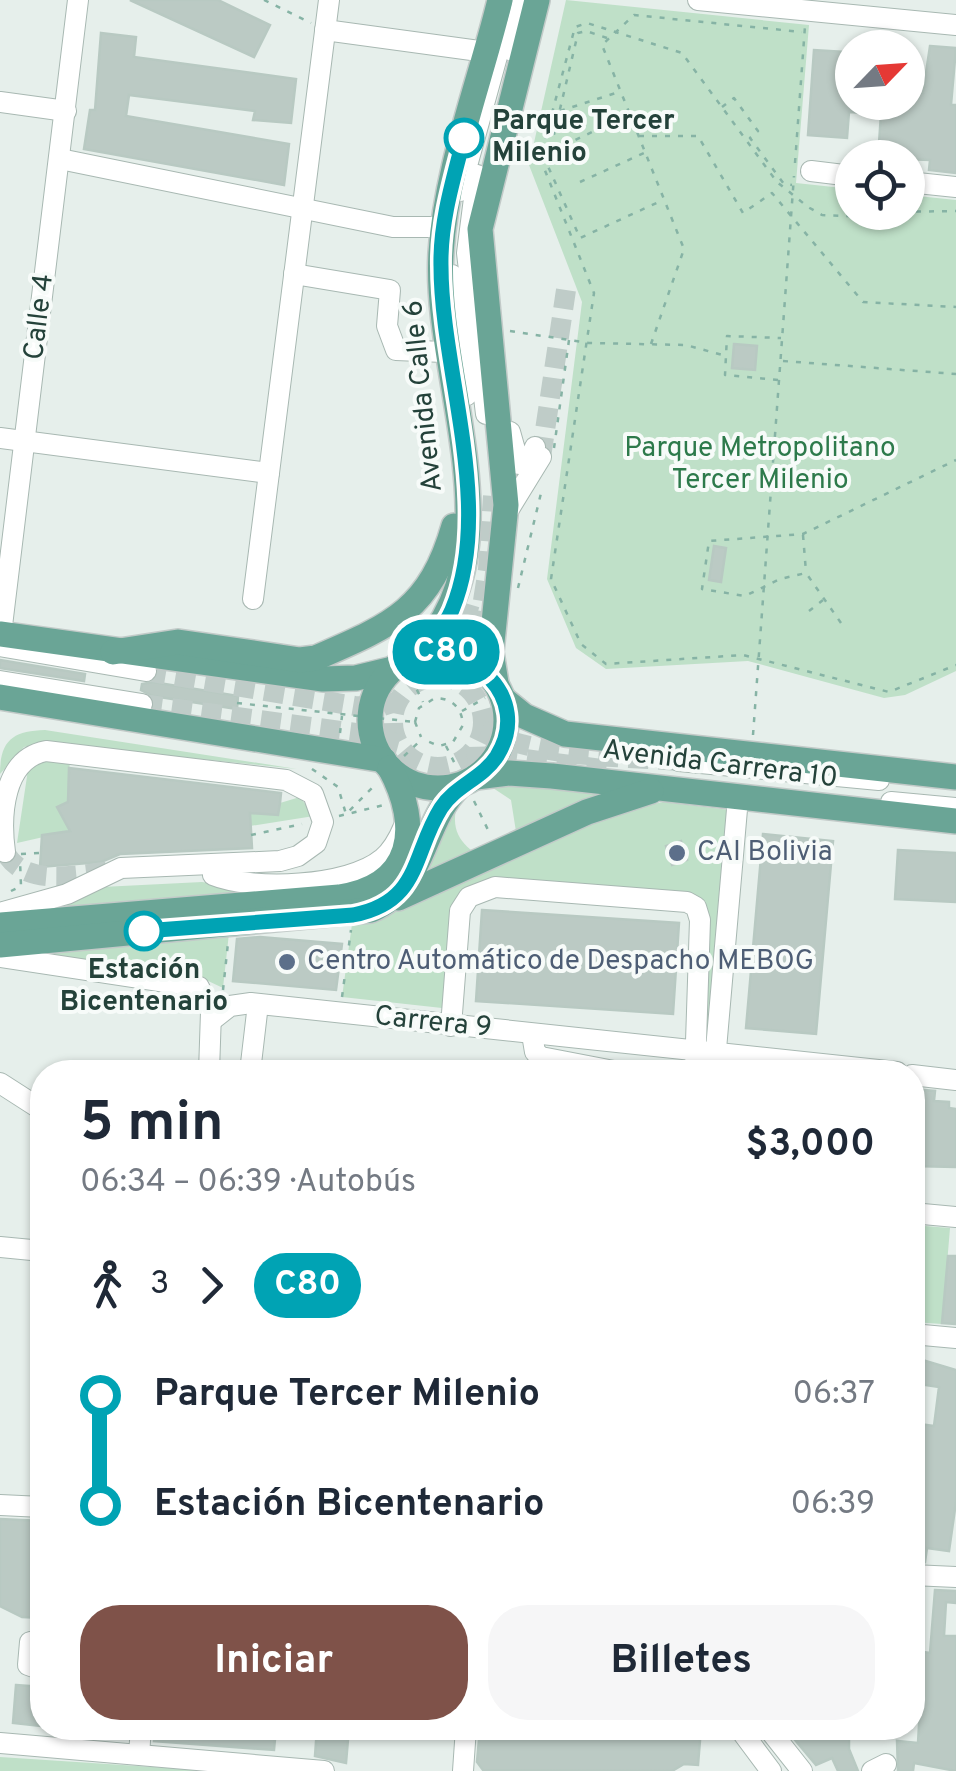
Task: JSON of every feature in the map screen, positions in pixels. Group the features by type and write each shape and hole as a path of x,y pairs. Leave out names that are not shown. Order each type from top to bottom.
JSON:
{"main road":[{"name":"Avenida Calle 6","path":"371,718 374,696 440,631 456,599 464,550 486,498 441,282 444,228 500,0"},
{"name":"Avenida Calle 6","path":"467,782 503,743 491,652 486,498 491,368 480,254 482,215 537,0"},
{"path":"113,652 178,642 308,660 336,649 408,608 430,589 486,498"},
{"path":"0,634 323,679 356,678 405,666"},
{"name":"Avenida Carrera 10","path":"405,666 439,652 465,657 496,693 524,716 565,734 956,777"},
{"path":"0,696 386,772"},
{"path":"0,925 359,894 378,886 399,864 406,848 398,810 375,746 371,718"},
{"name":"Avenida Carrera 10","path":"386,772 430,788 524,773 674,776 738,798 956,821"},
{"path":"0,945 353,915 382,906 674,776"},
{"path":"382,906 414,876 435,818 467,782"}],"street":[{"name":"Calle 4","path":"0,634 78,0"},
{"path":"253,599 329,0"},
{"path":"486,498 453,288 454,225 511,0"},
{"path":"486,498 467,225 523,0"},
{"path":"698,0 956,25"},
{"path":"326,30 479,51 486,58"},
{"path":"0,102 66,110"},
{"path":"60,159 410,230 444,228"},
{"path":"811,172 835,174"},
{"path":"925,184 956,188"},
{"path":"294,274 390,290 387,326 396,350 443,352"},
{"path":"486,498 538,452 528,464 514,459 505,400 491,368"},
{"path":"0,438 269,472"},
{"path":"0,646 146,672"},
{"path":"0,681 142,704"},
{"path":"0,913 67,894 121,868 291,858 316,843 323,822 313,794 286,780 46,751 27,758 9,782 5,852"},
{"path":"674,776 956,787"},
{"path":"674,776 956,808"},
{"path":"710,1058 738,798"},
{"path":"213,876 277,885 366,869 394,846 398,810"},
{"path":"451,1026 460,911 476,892 495,887 692,903 700,920 710,1058"},
{"path":"0,957 192,985 205,992 216,1016 210,1060"},
{"name":"Carrera 9","path":"216,1016 240,1003 258,1004 737,1060"},
{"path":"251,1060 258,1004"},
{"path":"532,1034 535,1052 557,1060"},
{"path":"925,1076 956,1080"},
{"path":"0,1083 30,1102"},
{"path":"925,1214 956,1216"},
{"path":"0,1247 30,1250"},
{"path":"925,1335 956,1338"},
{"path":"0,1505 30,1506"},
{"path":"925,1576 956,1577"},
{"path":"30,1642 30,1666"},
{"path":"139,1754 140,1740"},
{"path":"463,1771 465,1740"},
{"path":"748,1740 771,1771"},
{"path":"777,1740 802,1771"},
{"path":"0,1743 139,1754 211,1765 324,1771"}],"path":[{"path":"264,0 326,30"},
{"path":"752,735 806,10"},
{"path":"651,344 684,248 602,45 634,15 804,32"},
{"path":"835,216 822,215 777,182 682,53 580,24 570,34 540,158 592,283 589,343 551,580 581,644 606,664 743,655 889,692 956,664"},
{"path":"608,39 586,31 578,34 546,164 580,238 664,199"},
{"path":"558,111 621,92"},
{"path":"722,107 734,98 758,131 750,138 784,184 793,185"},
{"path":"548,152 609,124"},
{"path":"639,136 698,136 743,213 772,193 863,302 956,307"},
{"path":"580,182 645,152"},
{"path":"925,211 956,211"},
{"path":"503,330 589,343 686,345 726,356"},
{"path":"779,380 725,375 727,336 782,338"},
{"path":"781,361 956,374"},
{"path":"806,574 745,596 702,589 709,541 803,534 956,460"},
{"path":"803,534 806,574 842,624"},
{"path":"809,611 824,599"},
{"path":"405,666 424,703"},
{"path":"460,711 496,693"},
{"path":"422,739 415,722 424,703 442,698 460,711 462,730 446,745"},
{"path":"237,703 415,722"},
{"path":"422,739 446,745 500,852"},
{"path":"346,814 422,739"},
{"path":"308,760 308,766 338,787 346,814"},
{"path":"336,816 398,810"},
{"path":"251,835 313,822"},
{"path":"0,896 21,886 19,854 40,853"},
{"path":"340,1013 353,915"},
{"path":"216,1016 230,925"}],"green space":[{"name":"Parque Metropolitano Tercer Milenio","path":"566,0 809,25 796,183 835,187 835,230 925,230 925,197 956,200 956,671 905,695 884,698 748,661 606,669 576,648 547,579 582,302 529,165"},
{"path":"45,730 297,769 44,743 24,747 0,774 3,753 10,740"},
{"path":"70,757 68,802 58,807 70,831 17,843 29,763"},
{"path":"510,782 615,795 517,838 511,800 490,786"},
{"path":"300,797 314,816 250,826 250,813 278,815 280,803"},
{"path":"459,799 457,831 464,844 478,855 424,874"},
{"path":"663,802 730,810 710,1027 702,1026 704,925 685,894 485,880 460,893 452,914 442,1008 342,997 352,924 603,815"},
{"path":"202,882 280,895 4,917 102,887"},
{"path":"229,933 223,988 204,979 30,953"},
{"path":"925,1226 950,1228 942,1324 925,1323"},
{"path":"0,1757 199,1770 199,1771 0,1771"}],"building":[{"path":"130,0 218,0 270,25 254,57"},
{"path":"101,33 136,37 134,57 296,79 291,123 253,120 255,111 129,95 126,116 289,144 284,185 84,149 90,110 95,110"},
{"path":"930,46 956,48 951,105 956,105 956,173 929,170 925,140 879,140 881,120 925,120"},
{"path":"814,50 835,51 835,120 848,120 847,138 808,135"},
{"path":"734,344 757,346 755,370 732,368"},
{"path":"714,546 726,548 721,582 709,580"},
{"path":"0,660 85,674 84,681 0,668"},
{"path":"153,682 238,696 237,709 153,696 141,690 142,684"},
{"path":"69,768 281,793 278,815 250,813 252,848 120,854 101,862 40,867 42,835 70,831 57,807 68,802"},
{"path":"763,834 833,841 816,1034 746,1028"},
{"name":"CAI Bolivia","path":"681,841 687,860 672,865 666,846"},
{"path":"898,850 956,853 956,902 895,899"},
{"path":"482,910 679,923 673,1014 476,1001"},
{"name":"Centro Automático de Despacho MEBOG","path":"260,937 342,944 336,990 233,981 237,939"},
{"path":"925,1090 935,1091 934,1101 949,1102 949,1108 956,1109 956,1167 925,1166"},
{"path":"948,1256 956,1256 956,1324 942,1323"},
{"path":"925,1361 956,1370 956,1502 949,1551 927,1548 925,1562 925,1425 934,1426 939,1387 925,1385"},
{"path":"0,1519 30,1520 30,1617 0,1606"},
{"path":"935,1590 956,1591 956,1603 946,1602 944,1636 956,1636 956,1771 914,1763 913,1771 898,1771 897,1741 925,1740 925,1652 930,1653"},
{"path":"16,1685 30,1686 30,1725 13,1723"},
{"path":"154,1740 275,1740 274,1750"},
{"path":"316,1740 348,1740 346,1763 315,1756"},
{"path":"479,1740 700,1740 698,1765 684,1764 672,1771 483,1770 477,1762"},
{"path":"795,1740 849,1740 858,1771 838,1771 832,1758 816,1765"}],"tunnel":[{"path":"541,457 566,290"},
{"path":"469,690 488,569 493,496"},
{"path":"438,677 456,650 471,600"},
{"path":"146,671 355,706 380,707 399,701"},
{"path":"438,677 470,690 483,722 470,754 438,767 406,754 393,722 406,690 438,677"},
{"path":"142,704 363,734 399,744"},
{"path":"482,730 554,751 679,761"},
{"path":"467,757 502,756 609,770"},
{"path":"5,852 14,864 39,875 113,871"}],"bus line":[{"name":"C80","path":"144,931 353,915 382,906 414,876 431,827 445,802 460,785 487,768 503,743 506,714 500,691 487,672 452,653 413,656 440,631 452,612 464,550 465,457 440,268 448,200 464,138"}],"place":[{"name":"Parque Tercer Milenio","path":"464,138"},
{"name":"CAI Bolivia","path":"677,853"},
{"name":"Estación Bicentenario","path":"144,931"},
{"name":"Centro Automático de Despacho MEBOG","path":"287,962"}]}
